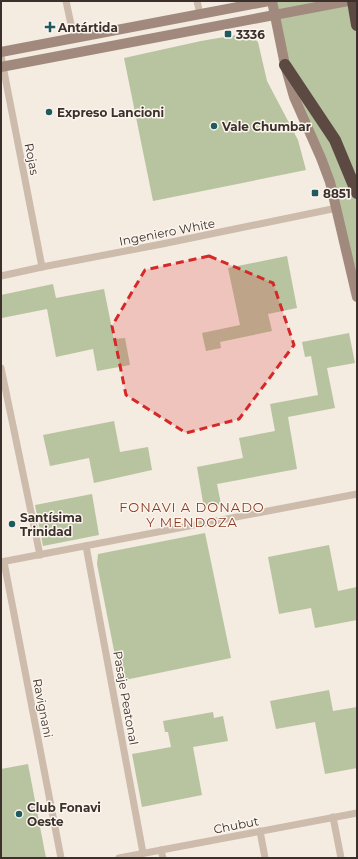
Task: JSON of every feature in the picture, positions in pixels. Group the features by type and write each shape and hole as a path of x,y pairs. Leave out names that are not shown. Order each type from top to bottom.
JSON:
{"highway":[{"path":"353,1 357,24"},
{"path":"285,65 335,140 357,193"}],"main road":[{"path":"1,52 270,1 275,15 285,65 294,97 330,182 357,297"},
{"path":"2,67 348,1"},
{"path":"98,34 101,48"}],"street":[{"path":"66,1 74,38"},
{"path":"197,1 200,14"},
{"name":"Rojas","path":"1,56 42,267"},
{"name":"Ingeniero White","path":"1,276 337,208"},
{"path":"1,368 40,555"},
{"path":"2,562 357,494"},
{"name":"Pasaje Peatonal","path":"86,546 144,853"},
{"name":"Ravignani","path":"2,562 61,858"},
{"name":"Chubut","path":"119,858 357,813"},
{"path":"333,817 341,858"},
{"path":"260,831 265,858"},
{"path":"161,850 163,858"}],"highlighted area":[{"path":"209,256 273,283 294,345 239,419 186,433 126,395 112,326 145,270"}],"green space":[{"path":"272,1 357,1 357,297 337,208 294,97"},
{"name":"Vale Chumbar","path":"248,33 258,42 267,81 298,140 306,170 153,201 124,58 201,41"},
{"path":"287,256 297,308 268,314 272,331 220,342 221,348 206,351 202,333 240,325 228,268"},
{"path":"53,284 56,298 104,289 114,339 125,338 130,365 97,371 93,349 56,357 47,309 2,318 1,295"},
{"path":"349,333 355,363 327,368 335,408 288,417 297,469 217,484 221,504 204,508 197,467 243,458 239,438 275,431 270,404 318,395 311,356 305,357 302,342"},
{"path":"114,421 120,452 148,447 152,470 94,483 89,458 50,466 43,435"},
{"path":"92,494 99,535 43,546 35,505"},
{"path":"205,533 231,658 120,681 97,564 98,554"},
{"path":"329,545 338,591 357,587 357,620 315,628 311,608 279,614 268,557"},
{"path":"329,690 333,711 357,707 357,768 325,774 315,722 276,729 270,701"},
{"path":"213,712 214,718 223,716 228,741 193,747 202,795 142,807 132,754 171,747 168,732 165,732 163,721"},
{"name":"Club Fonavi Oeste","path":"28,764 46,858 1,858 1,769"}],"place":[{"name":"Antártida","path":"50,27"},
{"name":"3336","path":"228,34"},
{"name":"Expreso Lancioni","path":"49,112"},
{"name":"Vale Chumbar","path":"214,126"},
{"name":"8851","path":"315,193"},
{"name":"Santísima Trinidad","path":"12,524"},
{"name":"Club Fonavi Oeste","path":"19,814"}],"district":[{"name":"FONAVI A DONADO Y MENDOZA","path":"192,514"}]}
